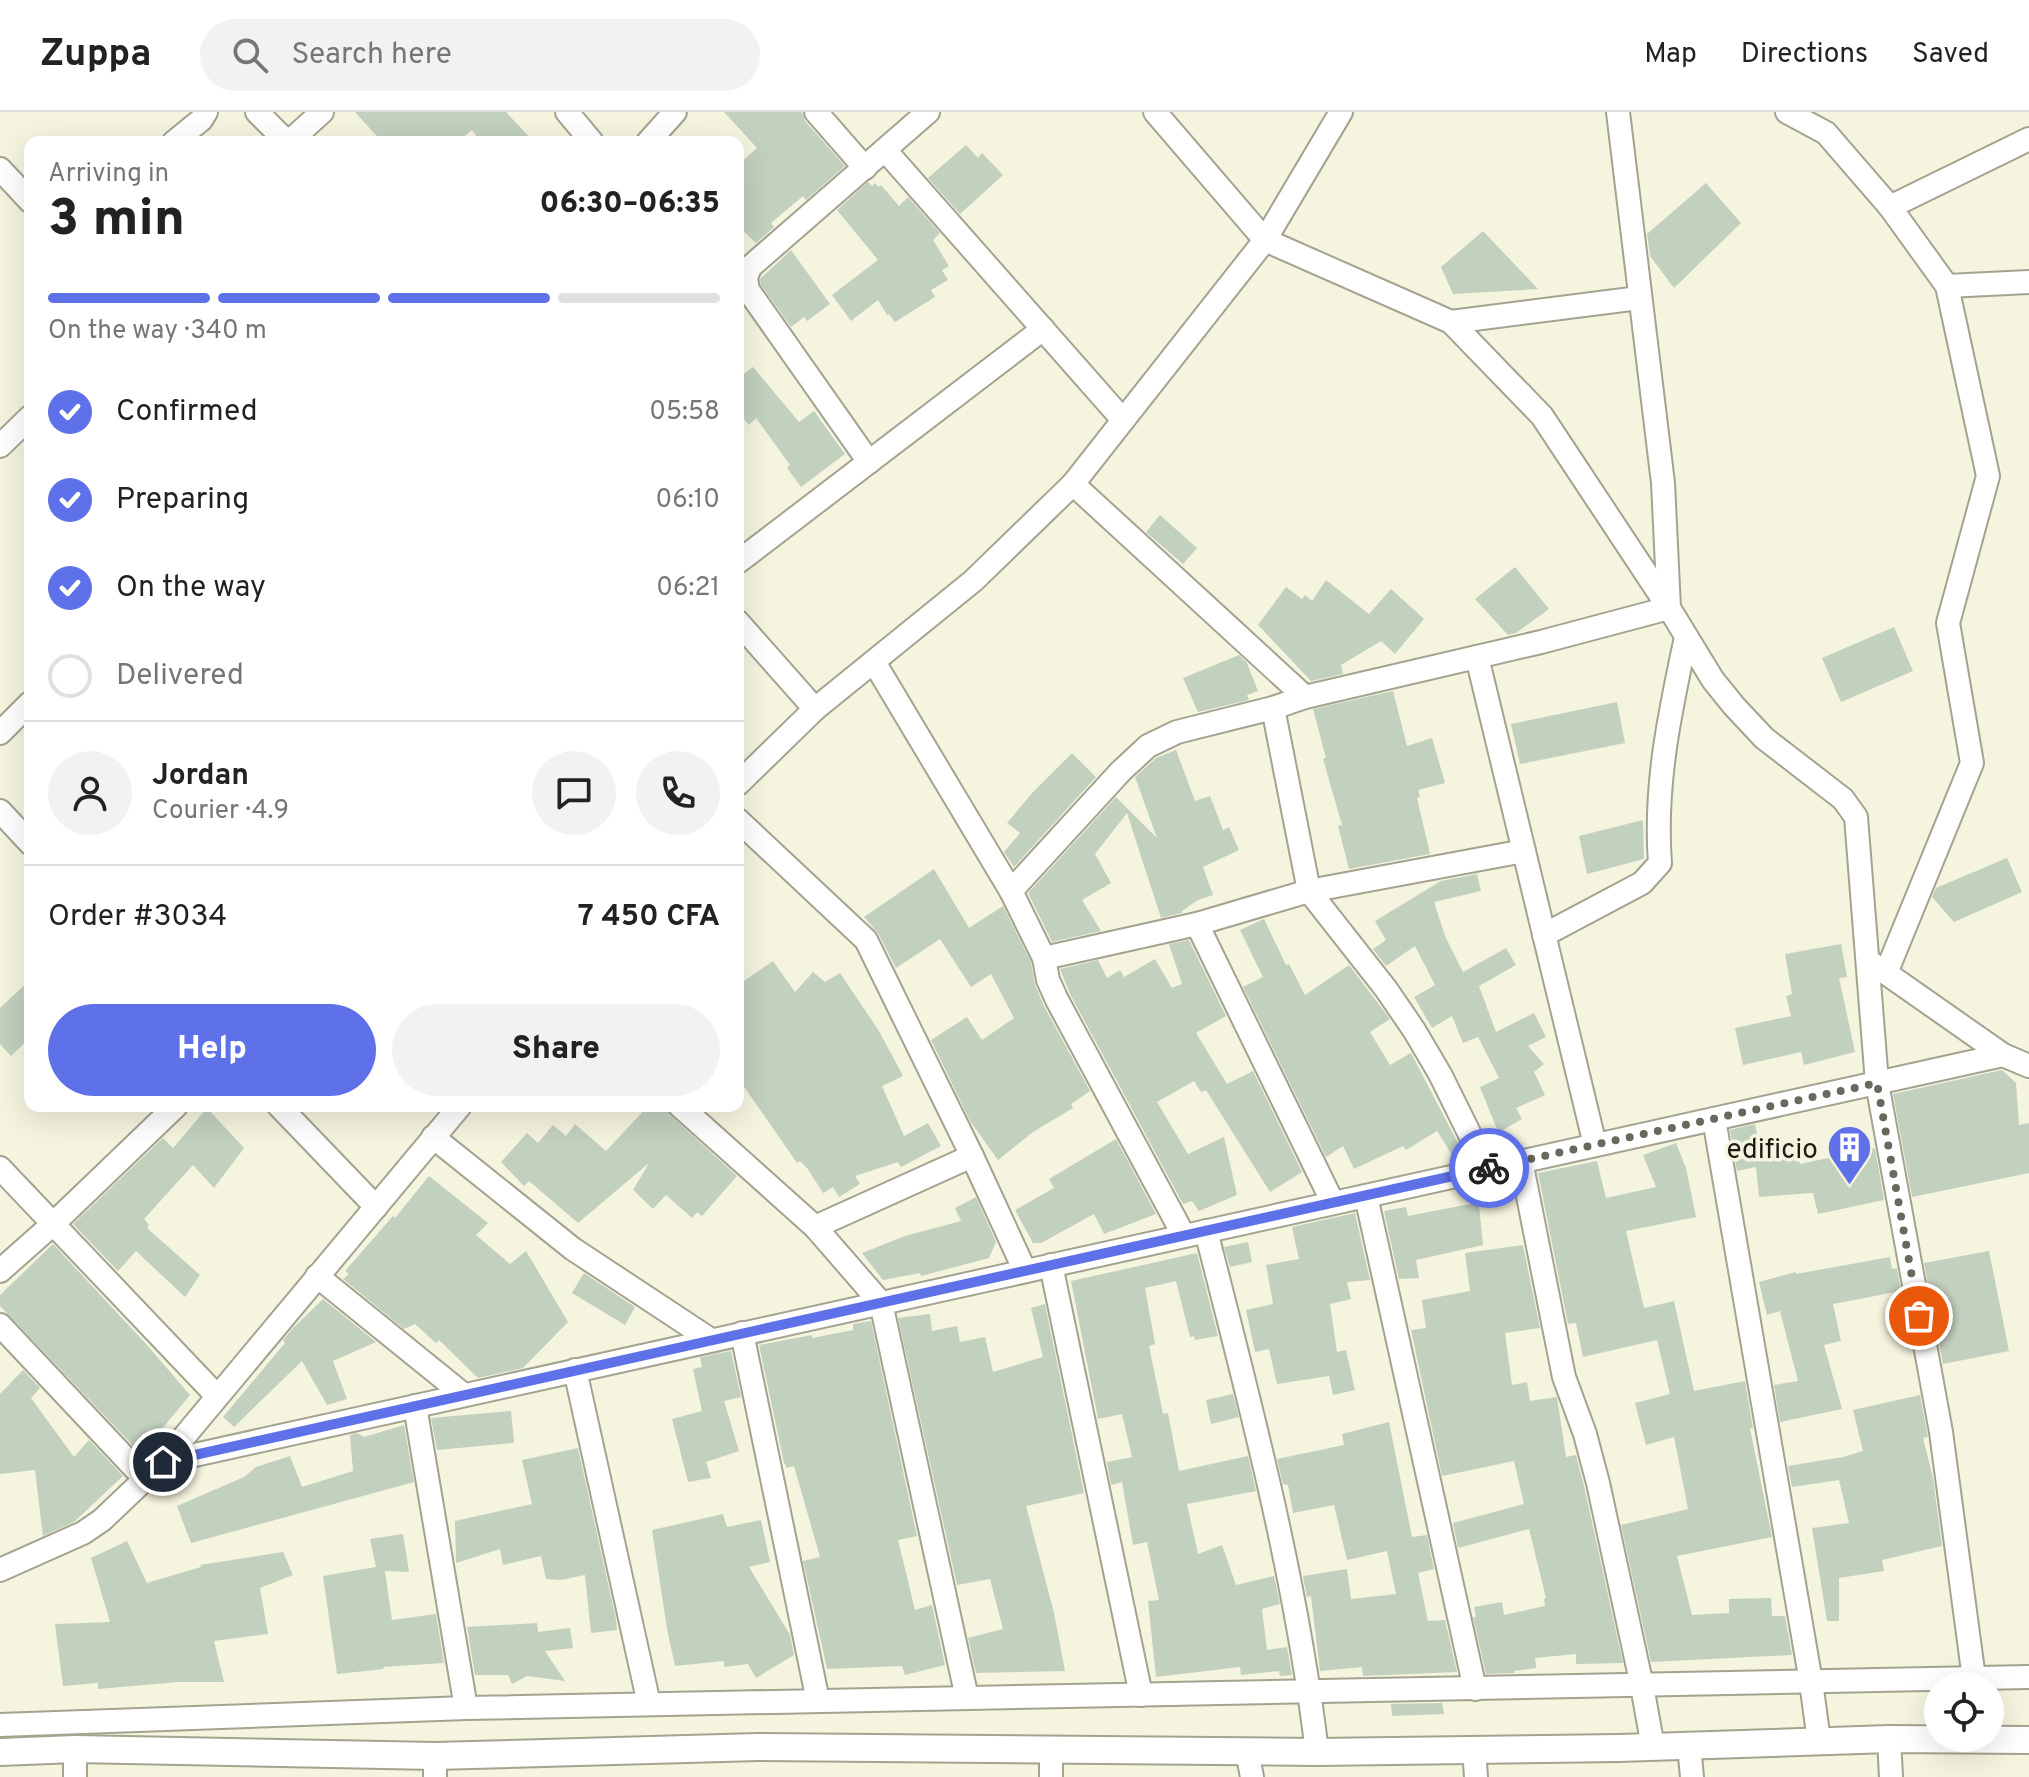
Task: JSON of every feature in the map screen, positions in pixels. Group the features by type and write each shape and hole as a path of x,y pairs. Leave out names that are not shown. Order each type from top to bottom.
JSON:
{"street":[{"path":"181,136 206,112"},
{"path":"257,112 282,136"},
{"path":"295,136 322,112"},
{"path":"567,112 587,136"},
{"path":"653,136 675,112"},
{"path":"816,112 865,168"},
{"path":"744,270 928,112"},
{"path":"1155,112 1265,240 1451,322 1542,416 1713,680 1764,738 1836,794 1856,817 1877,1083 1941,1432 1974,1672"},
{"path":"744,778 815,709 983,572 1073,484 1265,240 1341,112"},
{"path":"1618,112 1663,483 1669,608"},
{"path":"1787,112 1826,133 1890,207 1947,286 1988,476 1948,623 1972,763 1886,973"},
{"path":"1890,207 2029,139"},
{"path":"885,150 1123,420"},
{"path":"0,169 24,195"},
{"path":"744,275 748,290 869,462"},
{"path":"1947,286 2029,282"},
{"path":"1451,322 1639,298"},
{"path":"744,557 1043,329"},
{"path":"3,437 24,421"},
{"path":"1073,484 1305,697"},
{"path":"1011,891 1121,771 1148,746 1177,732 1305,697 1669,608"},
{"path":"744,629 815,709"},
{"path":"1544,935 1642,883 1660,863 1657,826 1665,733 1686,637"},
{"path":"1477,657 1595,1145"},
{"path":"874,662 1011,891 1044,958 1048,980 1057,1000 1195,1233 1261,1447 1310,1692 1317,1752"},
{"path":"1273,708 1309,891 1414,1030 1440,1074 1487,1169"},
{"path":"0,733 24,709"},
{"path":"0,811 24,837"},
{"path":"744,826 866,940 1025,1271"},
{"path":"1044,958 1197,924 1309,891 1524,851"},
{"path":"1197,924 1333,1203"},
{"path":"1866,958 2003,1055 2029,1066"},
{"path":"163,1462 2003,1055"},
{"path":"0,1271 170,1112"},
{"path":"285,1112 376,1207"},
{"path":"1,1569 83,1533 102,1520 163,1462 455,1112"},
{"path":"687,1112 815,1227 881,1303 967,1698"},
{"path":"1714,1119 1819,1741"},
{"path":"433,1137 573,1249 711,1340"},
{"path":"815,1227 972,1156"},
{"path":"1521,1161 1564,1377 1585,1434 1598,1483 1653,1747"},
{"path":"3,1176 216,1395"},
{"path":"1366,1196 1475,1689"},
{"path":"1051,1265 1141,1695"},
{"path":"317,1276 464,1395"},
{"path":"0,1325 145,1479"},
{"path":"742,1333 818,1701"},
{"path":"575,1370 649,1704"},
{"path":"415,1406 466,1708"},
{"path":"2004,1679 2029,1677"},
{"path":"0,1725 466,1708 1924,1682"},
{"path":"1889,1739 1891,1777"},
{"path":"0,1752 75,1749 435,1766 758,1747 1051,1764 1247,1751 1653,1747 1924,1739"},
{"path":"2004,1739 2029,1740"},
{"path":"1689,1745 1692,1777"},
{"path":"75,1749 75,1777"},
{"path":"1474,1749 1476,1777"},
{"path":"1247,1751 1252,1777"}],"building":[{"path":"355,112 506,112 528,136 476,136 472,130 465,136 377,136"},
{"path":"724,112 802,112 805,121 845,166 806,200 803,196 771,223 774,227 756,243 744,232 744,160 757,148"},
{"path":"966,145 978,158 982,153 1003,175 960,214 928,178"},
{"path":"868,182 872,186 875,183 878,187 881,185 899,206 908,197 940,233 933,240 949,266 942,270 948,280 931,290 935,297 895,322 878,300 851,321 832,295 878,260 837,210"},
{"path":"1706,183 1741,223 1674,288 1650,256 1647,234"},
{"path":"1483,231 1538,289 1453,294 1441,267"},
{"path":"791,250 830,304 807,321 804,317 791,327 761,285 760,279"},
{"path":"753,367 799,422 814,411 845,454 801,487 787,468 790,465 756,418 749,425 744,419 744,374"},
{"path":"1160,515 1197,548 1183,564 1146,532"},
{"path":"1515,567 1549,609 1516,633 1508,635 1475,599"},
{"path":"1326,580 1369,614 1391,589 1424,619 1395,654 1381,641 1341,665 1343,674 1311,681 1258,625 1286,587 1302,599 1305,595 1312,601"},
{"path":"1894,627 1913,671 1841,702 1822,658"},
{"path":"1239,655 1247,663 1258,691 1247,695 1249,700 1198,712 1183,678"},
{"path":"1393,691 1407,746 1432,738 1445,783 1418,790 1420,797 1417,798 1430,854 1349,869 1338,826 1342,825 1323,759 1326,758 1313,709"},
{"path":"1617,702 1625,743 1520,764 1511,724"},
{"path":"1176,750 1195,801 1210,796 1223,830 1229,827 1239,850 1203,867 1213,895 1198,900 1182,913 1161,918 1127,813 1095,854 1111,883 1082,900 1101,931 1052,942 1028,893 1116,797 1157,838 1135,777 1156,758"},
{"path":"1072,753 1096,777 1014,867 1004,852 1020,833 1007,823"},
{"path":"1643,820 1644,859 1587,874 1579,836"},
{"path":"2007,858 2022,892 1954,922 1932,897 1936,888"},
{"path":"934,869 969,928 1003,906 1031,962 1035,985 1044,1006 1090,1091 1071,1104 1073,1108 1033,1132 998,1160 970,1121 931,1040 967,1017 982,1040 1014,1018 991,974 971,987 940,939 896,968 878,933 864,917"},
{"path":"1477,874 1481,891 1434,902 1445,936 1463,972 1506,948 1516,965 1479,986 1496,1032 1534,1013 1546,1037 1528,1046 1544,1064 1534,1072 1545,1095 1516,1108 1522,1119 1501,1131 1496,1127 1480,1087 1499,1078 1478,1037 1463,1043 1452,1016 1432,1028 1414,997 1435,985 1415,946 1386,966 1373,949 1386,940 1375,921 1441,881"},
{"path":"1264,919 1286,965 1289,964 1305,995 1349,965 1390,1019 1370,1032 1390,1065 1411,1053 1461,1149 1452,1155 1437,1131 1406,1150 1403,1146 1354,1169 1343,1146 1326,1157 1243,987 1263,977 1240,930"},
{"path":"1189,940 1226,1016 1196,1033 1227,1084 1253,1071 1302,1172 1270,1192 1206,1090 1201,1092 1194,1081 1157,1102 1188,1154 1224,1137 1237,1195 1199,1211 1192,1201 1183,1204 1070,994 1060,969 1098,960 1107,978 1120,970 1124,977 1155,959 1172,988 1182,984 1169,944"},
{"path":"1841,944 1847,977 1839,978 1855,1052 1804,1065 1801,1052 1743,1065 1735,1028 1791,1016 1786,996 1792,994 1785,954"},
{"path":"773,961 795,992 813,972 825,982 840,973 879,1031 903,1076 882,1086 904,1136 928,1123 941,1146 901,1167 898,1162 855,1176 860,1184 839,1197 833,1187 823,1193 807,1168 800,1161 797,1163 744,1087 744,981"},
{"path":"24,986 24,1044 11,1056 0,1044 0,1008"},
{"path":"2002,1070 2016,1083 2019,1125 2029,1123 2029,1173 1912,1197 1893,1094"},
{"path":"204,1112 211,1112 244,1148 214,1188 193,1165 144,1219 149,1225 147,1228 200,1275 185,1297 136,1251 118,1271 73,1224 163,1138 173,1148"},
{"path":"642,1112 669,1112 737,1176 702,1216 697,1212 692,1218 666,1195 653,1209 633,1190 649,1163 578,1223 529,1181 524,1186 501,1162 527,1133 538,1143 553,1125 566,1136 575,1124 606,1151"},
{"path":"1755,1124 1759,1143 1798,1140 1800,1164 1875,1148 1884,1200 1818,1214 1813,1193 1759,1197 1756,1167 1737,1171 1730,1130"},
{"path":"1116,1139 1156,1214 1104,1234 1094,1214 1041,1243 1033,1243 1015,1210 1054,1188 1049,1179"},
{"path":"1676,1143 1686,1168 1696,1217 1626,1231 1644,1308 1674,1301 1694,1391 1745,1381 1753,1428 1750,1428 1772,1537 1677,1556 1692,1615 1729,1613 1729,1599 1771,1598 1772,1616 1785,1616 1792,1655 1651,1662 1621,1525 1688,1509 1674,1437 1646,1445 1635,1403 1670,1394 1657,1340 1583,1357 1576,1323 1568,1324 1538,1173 1597,1161 1606,1198 1656,1187 1643,1155"},
{"path":"429,1176 488,1223 476,1235 510,1264 526,1251 568,1322 523,1368 478,1378 439,1340 436,1343 415,1324 404,1329 343,1279 349,1274 345,1271"},
{"path":"1500,1181 1512,1200 1479,1206 1483,1245 1416,1260 1419,1278 1399,1279 1384,1211 1406,1207 1408,1216 1475,1203 1471,1187"},
{"path":"976,1197 996,1242 989,1258 921,1276 920,1273 883,1280 862,1253 905,1236 961,1221 955,1208"},
{"path":"1355,1213 1370,1280 1347,1282 1351,1299 1330,1304 1337,1352 1346,1350 1355,1390 1333,1395 1329,1376 1277,1384 1269,1349 1255,1352 1246,1310 1273,1304 1266,1265 1299,1259 1292,1227"},
{"path":"1248,1242 1252,1262 1230,1267 1224,1247"},
{"path":"53,1244 190,1395 141,1454 0,1306 0,1295"},
{"path":"1523,1245 1540,1328 1505,1333 1512,1385 1527,1382 1530,1401 1557,1397 1566,1457 1576,1455 1623,1663 1576,1664 1576,1654 1535,1658 1536,1668 1515,1673 1486,1674 1473,1617 1476,1617 1474,1607 1502,1602 1504,1615 1545,1606 1546,1598 1529,1529 1458,1548 1453,1523 1524,1504 1514,1461 1442,1476 1411,1330 1426,1328 1422,1300 1470,1291 1465,1253"},
{"path":"1989,1251 2009,1351 1943,1364 1924,1263"},
{"path":"1197,1253 1218,1336 1195,1340 1194,1336 1190,1337 1176,1281 1145,1288 1155,1344 1149,1346 1163,1414 1168,1413 1179,1471 1248,1456 1256,1491 1187,1504 1198,1554 1222,1545 1236,1585 1274,1576 1280,1604 1262,1609 1267,1650 1287,1647 1292,1675 1280,1676 1279,1671 1241,1675 1240,1667 1156,1677 1148,1601 1159,1600 1147,1542 1133,1545 1122,1482 1111,1485 1107,1462 1132,1457 1122,1414 1098,1419 1071,1281"},
{"path":"1890,1257 1892,1269 1897,1268 1901,1291 1833,1304 1841,1341 1824,1345 1842,1409 1780,1422 1774,1385 1798,1381 1780,1311 1767,1315 1759,1282 1796,1272"},
{"path":"584,1273 635,1307 625,1325 572,1293"},
{"path":"323,1299 376,1342 333,1361 347,1399 327,1405 302,1361 234,1427 223,1417 285,1343 283,1340 293,1328"},
{"path":"1045,1304 1084,1493 1026,1506 1054,1613 1065,1671 976,1673 968,1638 1003,1629 990,1579 957,1585 898,1318 930,1314 932,1331 957,1326 960,1342 985,1337 993,1372 1043,1357 1031,1308"},
{"path":"871,1321 917,1536 898,1540 915,1610 932,1605 945,1665 905,1675 902,1666 827,1669 803,1561 820,1557 794,1466 787,1468 784,1463 759,1345 853,1330 853,1324"},
{"path":"731,1351 741,1397 724,1401 739,1451 706,1462 711,1478 688,1482 672,1419 702,1411 693,1369 702,1367 700,1357"},
{"path":"23,1370 40,1388 31,1398 74,1457 89,1440 123,1476 74,1522 43,1536 35,1470 0,1474 0,1394"},
{"path":"1233,1394 1239,1417 1211,1424 1206,1400"},
{"path":"1920,1395 1928,1437 1923,1438 1933,1478 1942,1546 1882,1560 1884,1571 1839,1578 1839,1621 1827,1621 1812,1528 1849,1523 1839,1480 1792,1487 1788,1466 1863,1451 1853,1410"},
{"path":"511,1411 514,1443 437,1450 431,1418"},
{"path":"1389,1422 1412,1537 1427,1535 1434,1569 1418,1573 1428,1621 1445,1620 1457,1672 1363,1676 1362,1667 1320,1671 1311,1596 1307,1597 1303,1576 1347,1569 1351,1599 1396,1594 1387,1551 1347,1560 1334,1505 1293,1513 1288,1485 1283,1484 1277,1459 1344,1445 1342,1434"},
{"path":"404,1425 414,1482 191,1543 177,1506 244,1477 256,1467 290,1456 302,1487 353,1471 350,1435 357,1433 364,1437"},
{"path":"578,1448 617,1630 591,1633 585,1575 561,1580 546,1579 541,1556 503,1565 500,1549 456,1563 455,1521 532,1504 522,1460"},
{"path":"723,1514 727,1527 761,1520 770,1562 749,1567 790,1635 794,1655 756,1678 748,1664 724,1667 724,1661 675,1666 667,1629 652,1530"},
{"path":"403,1534 409,1572 385,1571 392,1620 436,1614 444,1663 337,1674 323,1576 376,1567 370,1539"},
{"path":"127,1541 147,1583 200,1565 283,1552 293,1575 260,1588 268,1634 214,1641 224,1682 178,1682 98,1689 98,1683 63,1686 55,1624 110,1622 91,1558"},
{"path":"537,1623 538,1632 570,1628 573,1648 545,1651 565,1681 527,1676 512,1684 508,1675 475,1675 467,1627"},
{"path":"1442,1703 1444,1714 1392,1716 1391,1704"}],"way so far":[{"path":"1489,1168 1877,1083 1919,1316"}],"place":[{"name":"edificio","path":"1849,1187"}],"route":[{"path":"163,1462 1489,1168"}]}
